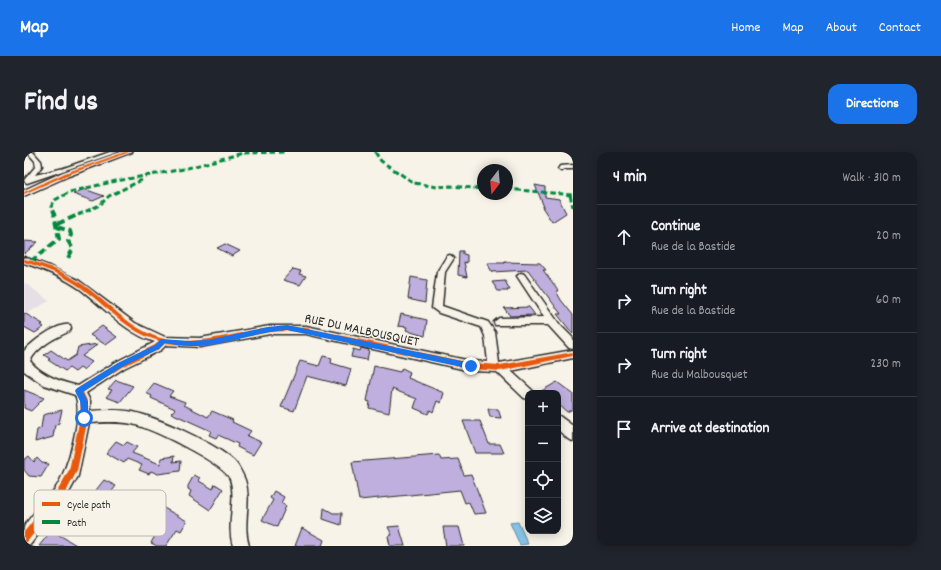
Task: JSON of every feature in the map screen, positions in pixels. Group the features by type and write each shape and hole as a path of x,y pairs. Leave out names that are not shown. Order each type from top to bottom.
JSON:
{"main road":[{"path":"26,188 128,152"}],"street":[{"path":"26,188 28,179 39,166 38,161 30,152"},
{"path":"28,179 66,170 115,152"},
{"path":"450,258 441,272 437,308 442,312 483,323 488,328 497,368 525,391"},
{"name":"RUE DU MALBOUSQUET","path":"24,260 60,274 82,286 130,324 164,341 190,344 208,342 268,329 287,327 456,364 497,368 573,354"},
{"path":"521,276 551,321 573,345"},
{"path":"499,322 551,321"},
{"path":"66,328 49,337 28,352 24,361 28,368 64,389 79,391 120,365 152,350 164,341"},
{"path":"63,490 73,471 84,418 84,401 79,391"},
{"path":"84,418 106,416 134,418 204,448 228,464 234,472 239,487 237,536 241,546"},
{"path":"561,424 573,435"},
{"path":"24,539 34,527"}],"shaded area":[{"path":"24,282 49,301 24,315"}],"water":[{"path":"518,522 528,544 520,545 510,523"}],"building":[{"path":"535,185 545,187 545,197 559,199 566,213 552,222 542,207 544,207"},
{"path":"84,189 104,196 93,201 73,194"},
{"path":"24,241 38,242 24,254"},
{"path":"225,244 240,251 232,256 217,248"},
{"path":"459,251 463,251 463,254 467,255 467,263 464,262 467,277 458,275"},
{"path":"504,262 540,263 546,270 543,270 559,291 556,291 561,300 573,315 573,334 557,314 561,314 528,270 492,272 487,263 505,263"},
{"path":"293,269 301,271 299,274 306,276 300,285 283,280"},
{"path":"411,277 427,280 425,303 408,299"},
{"path":"505,281 510,290 507,290 508,291 498,291 492,282"},
{"path":"529,307 535,315 510,316 504,308"},
{"path":"24,313 43,324 41,325 44,327 35,333 24,327"},
{"path":"401,314 427,320 425,336 406,330 407,327 398,326"},
{"path":"102,326 117,337 106,345 90,335"},
{"path":"98,344 82,356 92,362 83,370 80,368 75,372 69,368 65,371 48,360 50,359 44,355 51,350 67,361 76,355 78,347"},
{"path":"361,348 369,350 367,360 351,357 353,349 360,351"},
{"path":"323,356 332,358 331,363 351,369 346,386 307,376 294,411 281,407 300,361 319,366"},
{"path":"374,366 400,372 402,368 410,372 408,378 444,393 441,403 437,401 433,412 430,410 428,414 414,408 417,399 392,389 389,413 369,408 370,402 367,401"},
{"path":"116,380 133,386 120,402 106,397 112,390 108,389"},
{"path":"557,382 573,394 573,409 567,412 561,407 561,390 543,390"},
{"path":"154,383 173,391 169,396 185,402 184,405 208,417 212,411 233,420 232,422 251,431 247,436 261,442 253,455 237,447 238,444 218,435 216,438 209,435 211,431 171,413 175,409 151,398 152,396 146,393"},
{"path":"24,390 44,398 31,411 24,408"},
{"path":"488,409 498,409 501,418 490,417"},
{"path":"62,410 59,423 55,425 53,437 35,442 37,430 41,428 43,415"},
{"path":"463,421 480,421 489,444 500,444 504,453 475,453"},
{"path":"116,441 124,445 127,442 137,447 132,453 160,464 161,458 174,456 173,462 181,461 180,471 158,474 151,471 149,474 139,470 142,465 127,459 124,463 106,453"},
{"path":"439,455 441,460 458,459 464,475 471,474 486,513 474,514 469,502 465,503 460,490 359,500 352,462"},
{"path":"29,456 34,462 37,458 42,463 49,464 41,477 29,476 24,470 24,460"},
{"path":"194,475 200,478 199,481 213,489 215,484 223,489 210,510 189,496 191,491 188,489 188,486"},
{"path":"104,480 116,486 113,490 96,490"},
{"path":"274,491 284,497 281,503 286,506 277,527 262,520 273,500 270,498"},
{"path":"324,508 333,513 342,513 341,525 323,519"},
{"path":"166,509 187,521 181,531 177,529 166,546 157,546 151,543 155,536 166,536"},
{"path":"399,526 405,546 390,546 388,536 392,535 388,527"},
{"path":"443,527 459,527 464,546 446,546"},
{"path":"302,528 324,540 322,546 295,546"},
{"path":"47,536 61,536 78,546 39,546"}],"marked path":[{"path":"30,262 59,239 56,217 51,207 55,200 70,192 116,181 184,169 243,153 284,152"},
{"path":"375,152 381,161 400,172 414,183 437,187 450,186 477,188"},
{"path":"57,224 100,205 109,196 144,179"},
{"path":"513,190 573,195"},
{"path":"570,195 573,207"},
{"path":"57,227 70,231 71,235 68,241 73,249 68,258"}],"cycle path":[{"path":"24,193 66,174 128,152"},
{"path":"24,260 54,271 82,286 131,326 165,341 200,343 270,330 306,330 471,366 500,368 573,354"},
{"path":"63,490 73,471 84,418 84,401 79,391 120,365 157,347 163,341"},
{"path":"24,539 34,527"}],"route":[{"path":"84,418 84,401 79,391 120,365 147,353 164,341 190,344 208,342 268,329 287,327 471,366"}]}
